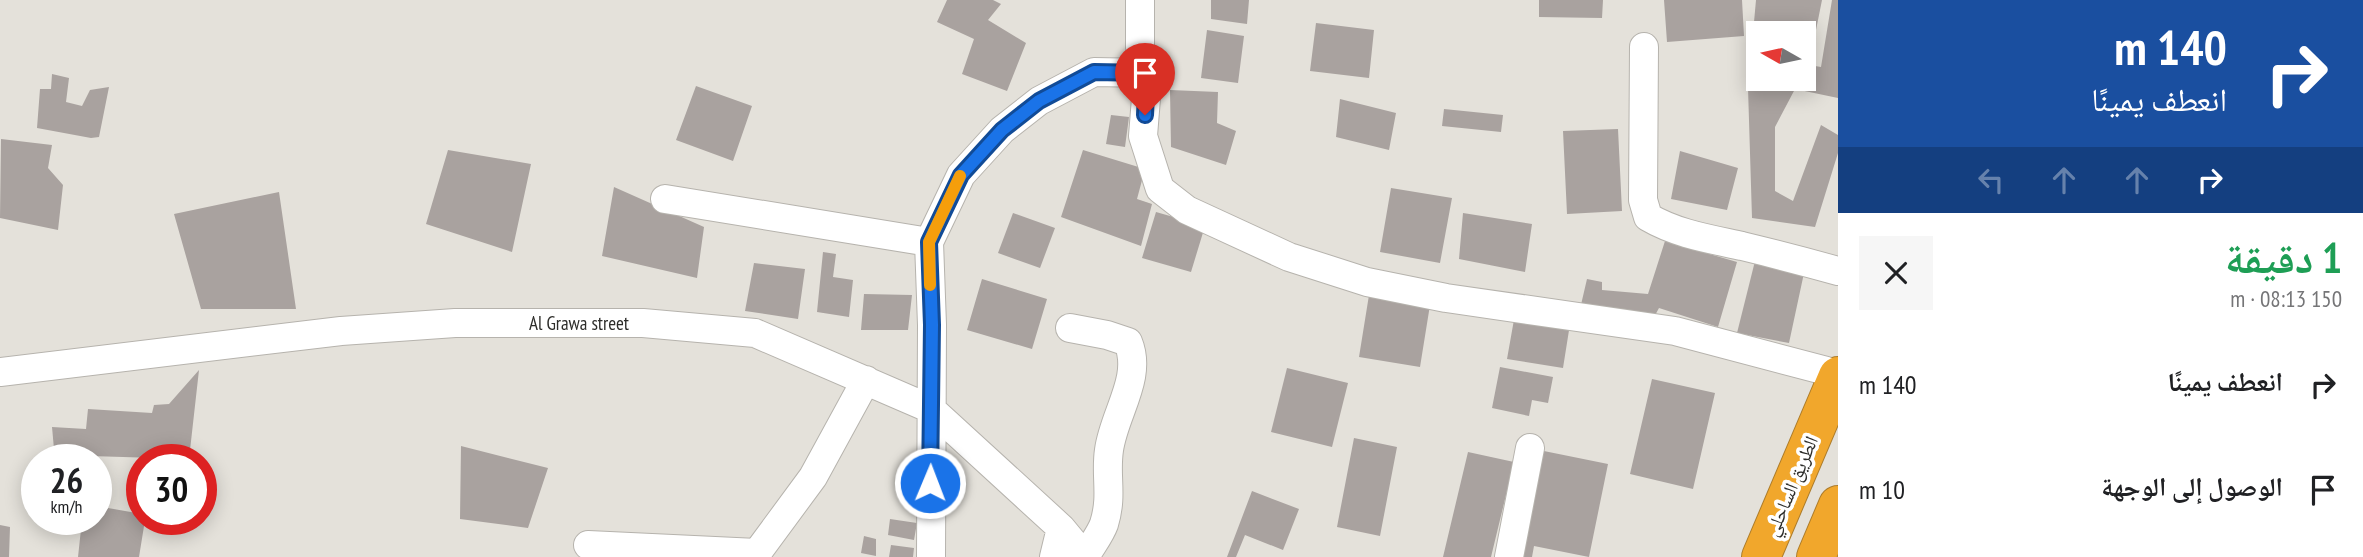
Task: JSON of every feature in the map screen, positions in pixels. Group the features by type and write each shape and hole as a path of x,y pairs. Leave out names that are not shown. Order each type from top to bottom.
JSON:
{"highway":[{"name":"الطريق الساحلي","path":"1761,557 1838,374"},
{"path":"1744,557 1795,477"},
{"path":"1815,557 1838,506"}],"street":[{"path":"1140,0 1140,47 1147,73 1143,136 1160,188 1186,210 1289,257 1367,282 1446,298 1675,331 1838,374"},
{"path":"1644,47 1643,200 1648,218 1664,227 1838,271"},
{"path":"931,557 929,242 961,175 1002,130 1039,101 1094,72 1147,73"},
{"path":"666,199 929,242"},
{"name":"Al Grawa street","path":"0,372 341,331 455,323 643,323 755,333 932,409 1061,528 1085,557"},
{"path":"1070,328 1128,341 1134,355 1134,368 1108,452 1110,496 1103,526 1085,557"},
{"path":"588,545 757,553 813,477 866,380"},
{"path":"1509,557 1530,448"},
{"path":"1054,557 1061,528"}],"building":[{"path":"947,0 993,0 1001,4 988,20 1026,43 1007,91 962,74 974,39 937,22"},
{"path":"1211,0 1249,0 1247,24 1211,19"},
{"path":"1539,0 1603,0 1602,18 1539,17"},
{"path":"1664,0 1742,0 1744,36 1667,42"},
{"path":"1756,0 1822,0 1816,30 1816,21 1754,21"},
{"path":"1832,0 1838,0 1838,98 1805,91 1816,91 1816,66 1821,67"},
{"path":"1316,23 1374,30 1369,78 1310,71"},
{"path":"1207,30 1244,36 1238,83 1201,78"},
{"path":"52,74 69,78 66,102 82,106 90,90 109,87 99,137 91,138 37,128 40,89 51,89"},
{"path":"696,86 752,106 733,161 676,140"},
{"path":"1170,90 1218,92 1217,123 1236,131 1226,165 1171,147"},
{"path":"1748,91 1794,91 1775,127 1775,191 1793,201 1821,125 1838,135 1838,153 1815,227 1752,218"},
{"path":"1340,99 1396,113 1389,150 1336,137"},
{"path":"1444,109 1503,115 1501,132 1442,126"},
{"path":"1111,115 1129,117 1125,147 1106,144"},
{"path":"1618,129 1622,211 1567,214 1563,131"},
{"path":"1,139 52,145 48,168 63,185 58,230 0,218"},
{"path":"448,150 531,164 512,252 426,224"},
{"path":"1083,150 1145,169 1137,199 1152,204 1141,246 1061,217"},
{"path":"1680,151 1738,168 1727,210 1671,199"},
{"path":"614,187 704,227 697,278 602,256"},
{"path":"1391,188 1452,198 1440,263 1380,252"},
{"path":"279,192 296,309 201,309 174,214"},
{"path":"1156,212 1205,226 1191,272 1142,258"},
{"path":"1013,213 1055,228 1040,268 998,253"},
{"path":"1463,213 1532,224 1525,272 1459,259"},
{"path":"1665,241 1737,262 1718,327 1659,308 1653,319 1580,309 1587,279 1602,282 1602,290 1648,294"},
{"path":"823,252 836,254 833,277 853,280 849,317 817,312"},
{"path":"1755,261 1804,273 1789,343 1737,333"},
{"path":"754,263 805,269 798,319 745,311"},
{"path":"982,279 1047,299 1032,349 967,330"},
{"path":"864,294 912,295 908,330 861,330"},
{"path":"1369,295 1430,305 1420,367 1359,357"},
{"path":"1515,314 1570,324 1563,368 1507,359"},
{"path":"1500,367 1553,377 1548,403 1532,400 1529,416 1492,408"},
{"path":"1287,368 1348,383 1332,447 1271,432"},
{"path":"199,370 191,444 126,444 126,457 112,457 112,444 54,444 52,427 86,429 88,409 152,413 154,405 169,404"},
{"path":"1652,379 1715,393 1693,489 1630,474"},
{"path":"1354,438 1397,447 1380,536 1337,527"},
{"path":"461,446 548,468 528,528 460,519"},
{"path":"1534,449 1608,464 1589,557 1534,546 1532,557 1513,557"},
{"path":"1468,452 1514,462 1491,557 1443,557"},
{"path":"1252,491 1299,509 1283,550 1245,535 1236,557 1227,557"},
{"path":"112,509 126,511 126,535 143,535 139,557 78,557 80,535 112,535"},
{"path":"890,519 917,523 914,540 888,535"},
{"path":"0,525 10,527 9,557 0,557"},
{"path":"864,536 876,539 876,556 861,553"},
{"path":"891,545 914,548 913,557 889,557"}],"slow traffic":[{"path":"930,285 929,242 960,176"}],"route":[{"path":"930,483 932,325 929,242 961,175 1002,130 1039,101 1094,72 1147,73 1145,115"}]}
